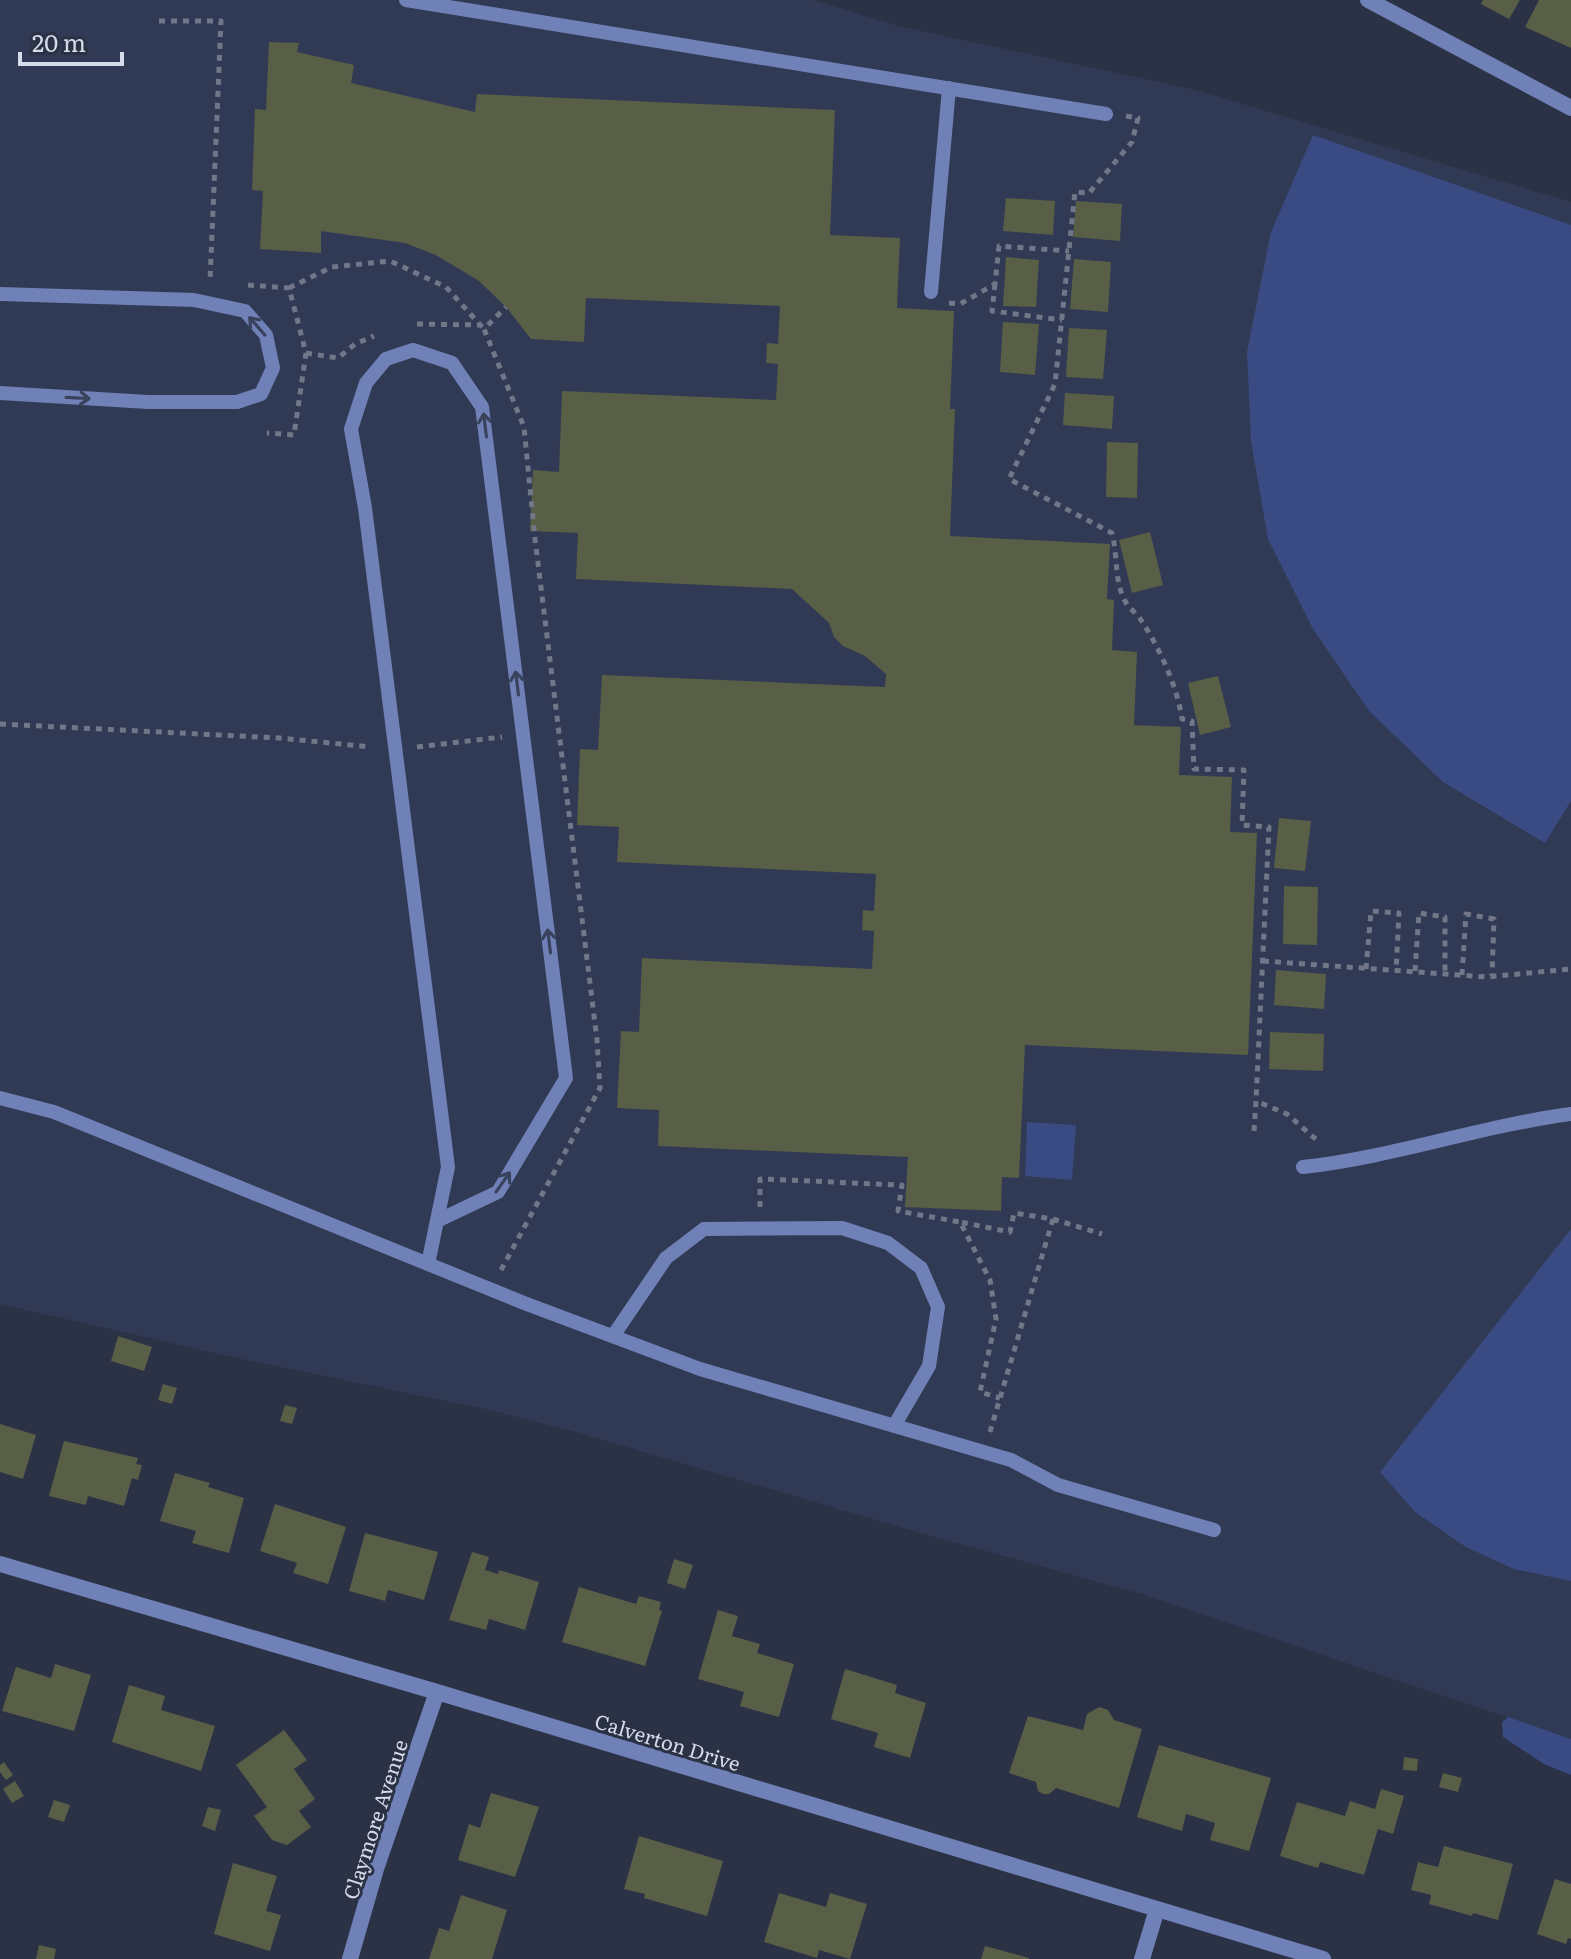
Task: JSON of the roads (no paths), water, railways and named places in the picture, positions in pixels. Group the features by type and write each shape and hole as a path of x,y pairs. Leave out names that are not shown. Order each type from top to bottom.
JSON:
{"street":[{"path":"1368,0 1571,108"},
{"name":"Calverton Drive","path":"0,1564 1323,1959"},
{"name":"Claymore Avenue","path":"350,1959 376,1869 437,1692"},
{"path":"1142,1959 1157,1909"}],"lane":[{"path":"406,0 1106,114"},
{"path":"931,292 949,88"},
{"path":"0,294 194,300 245,311 266,335 273,368 261,394 237,402 148,402 0,393"},
{"path":"428,1264 448,1167 365,508 351,429 366,383 386,359 413,350 452,363 482,407 566,1078 498,1192 437,1221"},
{"path":"0,1098 54,1112 428,1264 700,1369 1011,1460 1058,1485 1214,1530"},
{"path":"1303,1167 1355,1161 1517,1121 1571,1114"},
{"path":"613,1336 666,1258 704,1229 842,1228 888,1243 921,1268 938,1307 929,1366 894,1426"}]}
